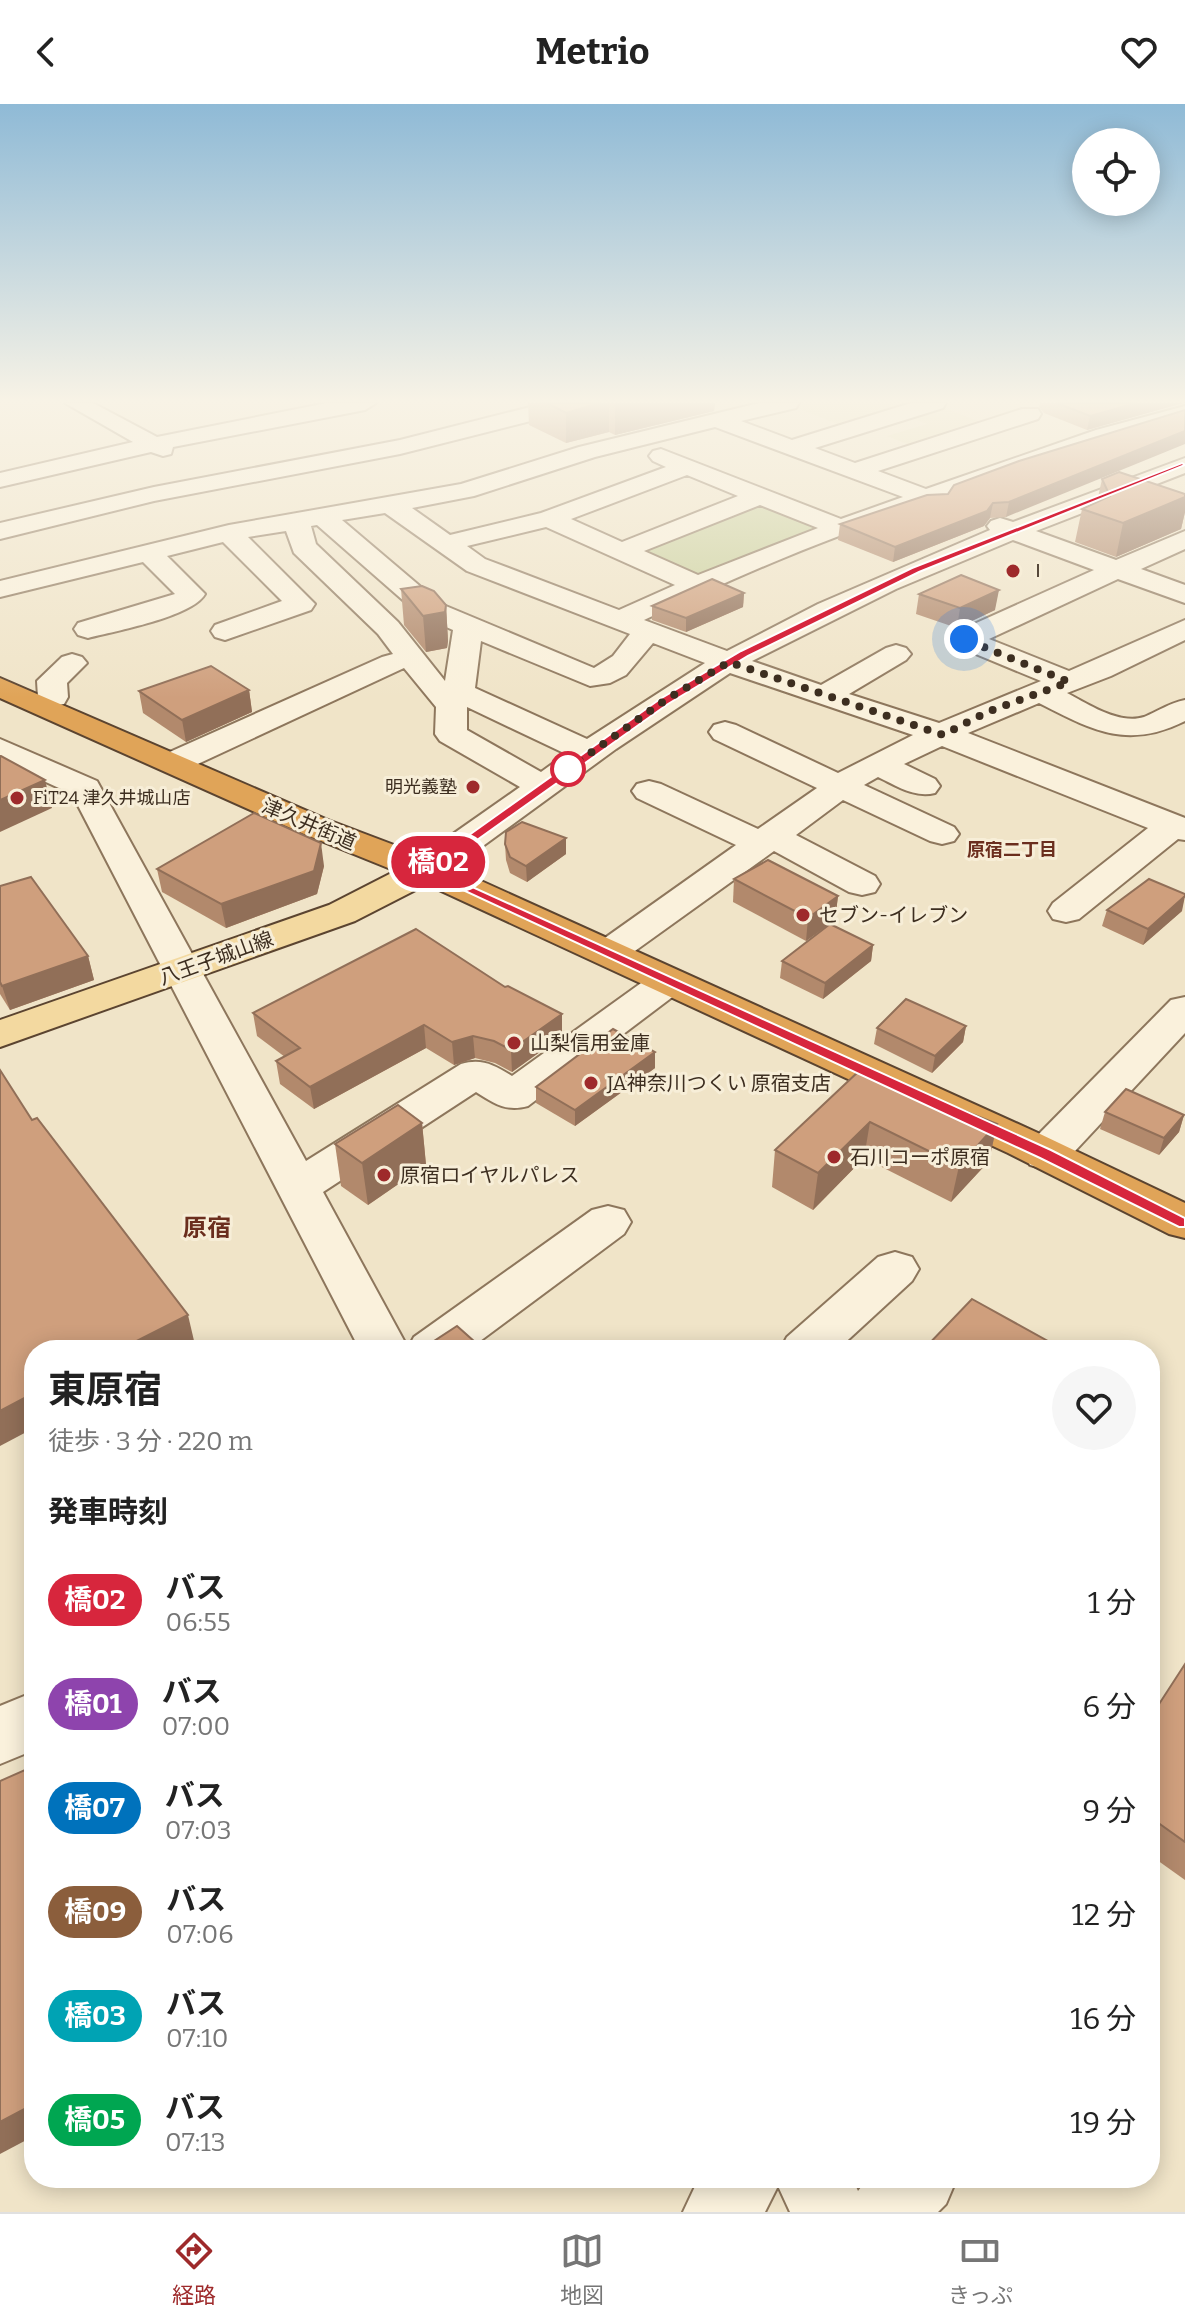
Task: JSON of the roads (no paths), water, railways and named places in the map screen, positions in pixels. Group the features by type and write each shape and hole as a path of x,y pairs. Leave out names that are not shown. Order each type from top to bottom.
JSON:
{"highway":[{"name":"津久井街道","path":"0,687 376,853 426,870 1046,1154 1185,1222"}],"main road":[{"name":"八王子城山線","path":"1,1032 342,913 426,870"}],"street":[{"path":"0,531 127,501"},
{"path":"0,589 229,533 415,501"},
{"path":"448,543 549,519 596,501"},
{"path":"622,551 747,501"},
{"path":"774,501 838,527"},
{"path":"620,620 695,584 838,527 912,501"},
{"path":"936,501 1185,595"},
{"path":"426,870 664,701 729,662 858,596 1090,501"},
{"path":"392,506 476,565 493,572 729,662 943,735 1179,828"},
{"path":"70,514 191,594 189,598 95,621"},
{"path":"549,519 695,584"},
{"path":"310,520 431,610 596,678 612,673 648,631"},
{"path":"310,520 303,547 388,628 433,686 591,753"},
{"path":"225,631 305,608 229,533"},
{"path":"1185,539 964,639 1056,688 1098,718 1133,729 1185,709"},
{"path":"493,572 463,625 451,734 544,787"},
{"path":"608,953 839,786 877,764 987,712 1133,656 1185,629"},
{"path":"824,696 896,654"},
{"path":"53,697 52,681 72,663"},
{"path":"175,762 392,663"},
{"path":"725,732 942,834"},
{"path":"0,749 85,788 380,1340"},
{"path":"877,764 923,786"},
{"path":"649,791 862,884"},
{"path":"1066,911 1179,828"},
{"path":"299,1187 476,1073 513,1096 669,981"},
{"path":"1046,1154 1185,1009"},
{"path":"446,1340 608,1222"},
{"path":"816,1340 895,1269"},
{"path":"0,1735 24,1724"},
{"path":"720,2212 738,2188"},
{"path":"817,2188 830,2212"},
{"path":"887,2212 910,2188"}],"place":[{"name":"Ⅰ","path":"1013,571"},
{"name":"明光義塾","path":"473,787"},
{"name":"FiT24 津久井城山店","path":"17,798"},
{"name":"セブン-イレブン","path":"803,915"},
{"name":"山梨信用金庫","path":"514,1043"},
{"name":"JA神奈川つくい 原宿支店","path":"591,1083"},
{"name":"石川コーポ原宿","path":"834,1157"},
{"name":"原宿ロイヤルパレス","path":"384,1175"}],"district":[{"name":"原宿二丁目","path":"1012,850"},
{"name":"原宿","path":"207,1228"}]}
